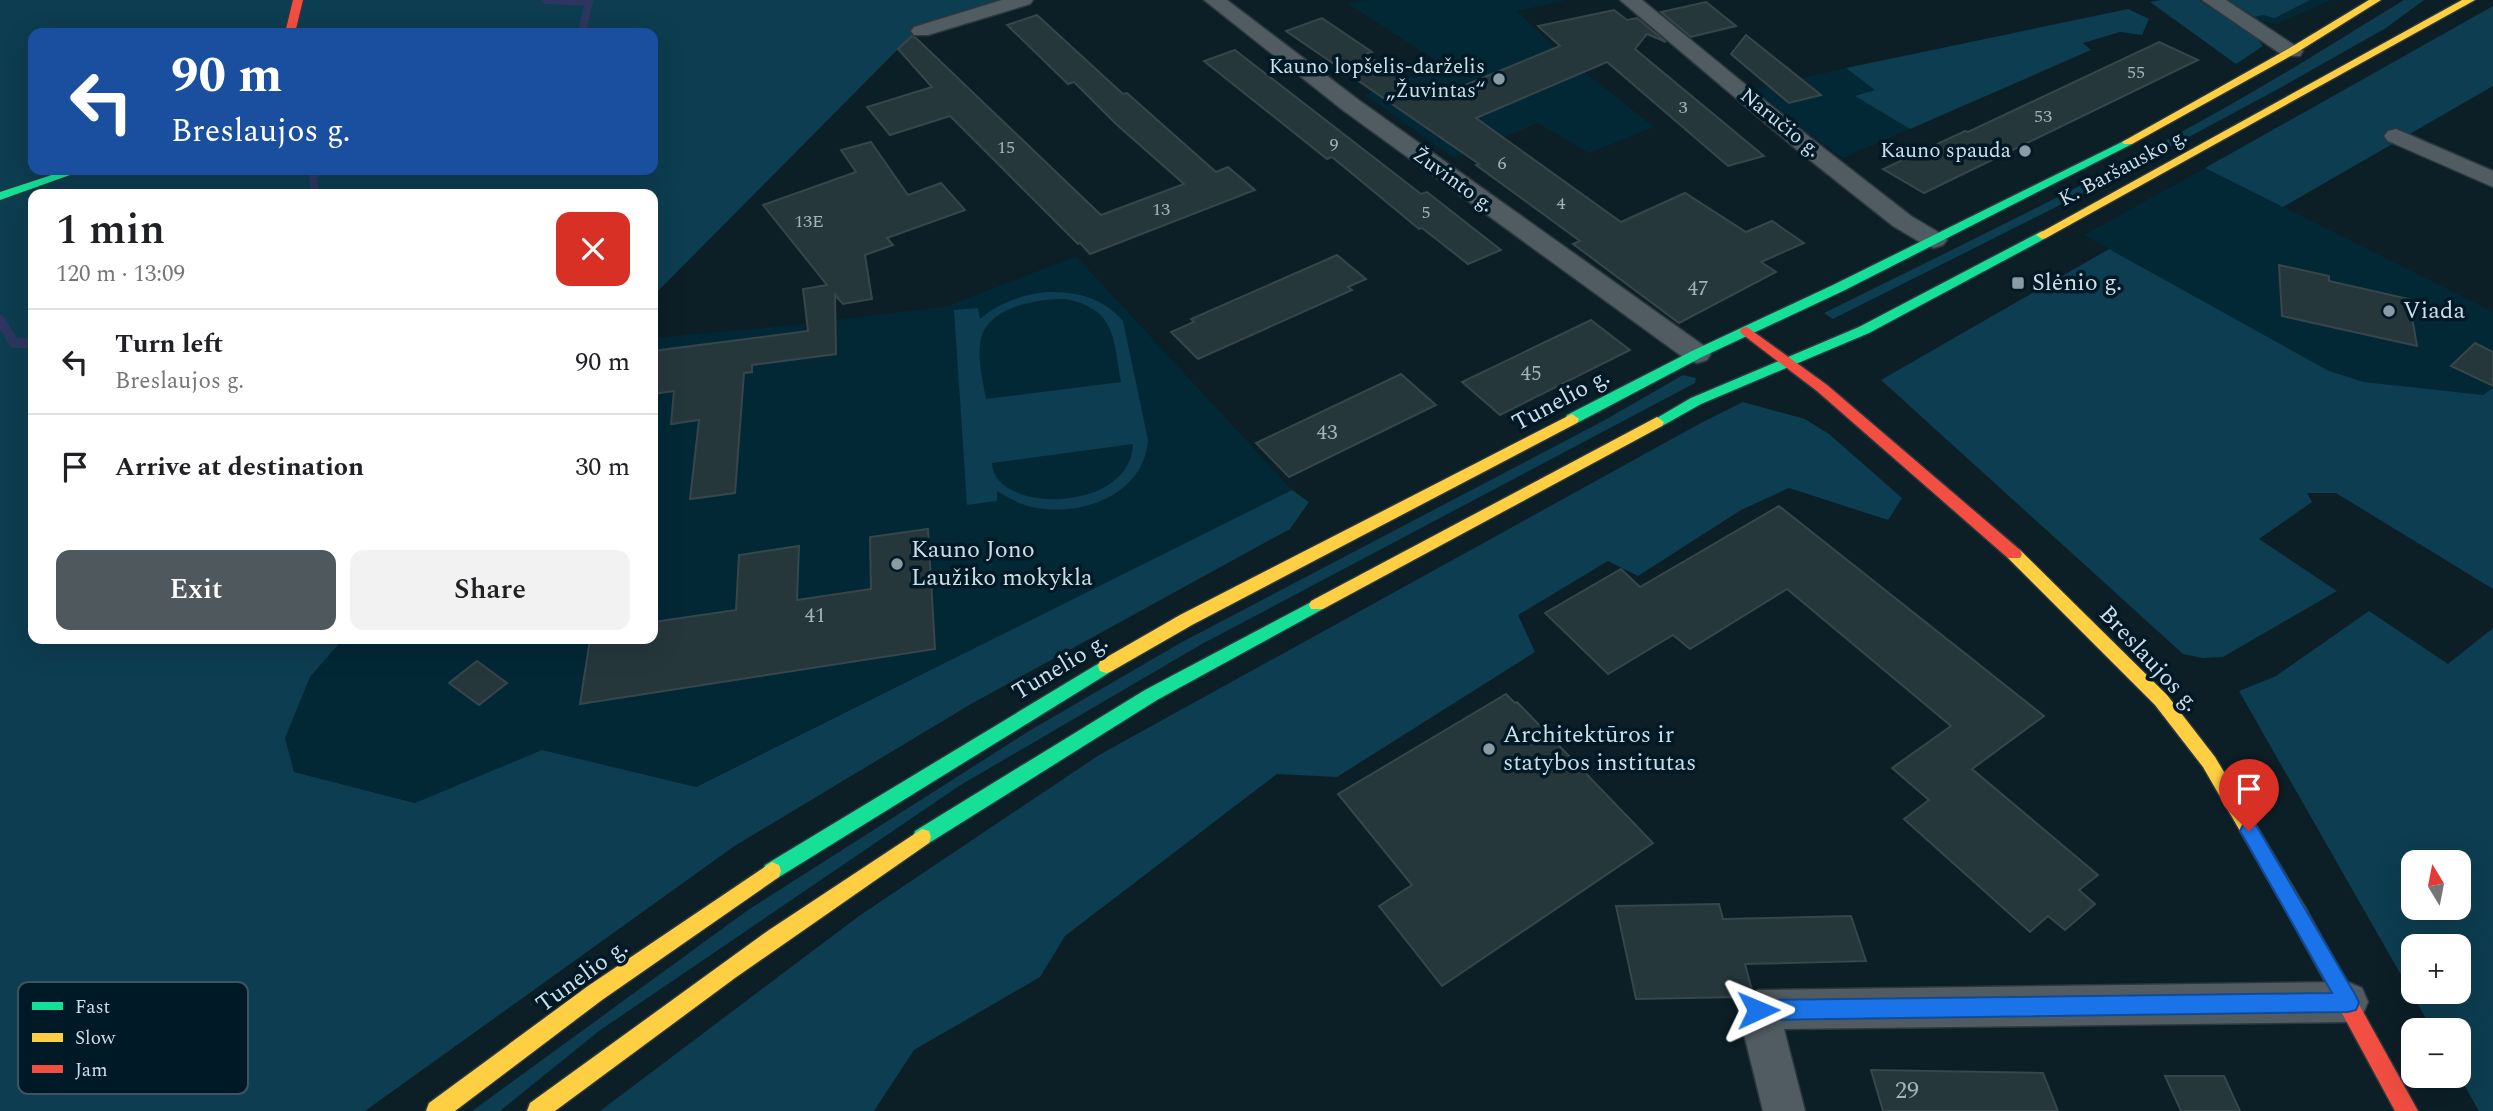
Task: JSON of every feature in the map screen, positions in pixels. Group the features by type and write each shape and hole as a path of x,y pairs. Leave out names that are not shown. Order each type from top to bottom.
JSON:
{"main road":[{"path":"291,28 298,0"},
{"name":"K. Baršausko g.","path":"1747,331 2134,139 2292,51 2376,0"},
{"name":"K. Baršausko g.","path":"1789,361 1864,330 2184,159 2470,0"},
{"path":"0,196 63,175"},
{"name":"Tunelio g.","path":"437,1111 595,993 749,886 1070,686 1186,620 1697,354 1747,331"},
{"name":"Breslaujos g.","path":"1747,331 1789,361 2013,554 2161,700 2209,762 2407,1111"},
{"path":"538,1111 834,895 975,802 1151,695 1696,401 1789,361"}],"street":[{"path":"921,31 1023,0"},
{"name":"Žuvinto g.","path":"1213,0 1352,106 1697,354"},
{"name":"Naručio g.","path":"1629,0 1902,221 1934,240"},
{"path":"2212,0 2292,51"},
{"path":"2396,136 2493,180"},
{"path":"1784,1111 1758,1010 2348,1003"}],"shaded area":[{"path":"0,0 1009,0 919,28 658,291 658,189 28,189 28,644 339,644 310,677 285,738 294,772 415,803 542,750 696,787 1292,490 1309,502 1290,529 971,704 736,845 365,1111 0,1111"},
{"name":"Kauno lopšelis-darželis „Žuvintas“","path":"1366,0 1568,0 1517,11 1560,52 1654,127 1589,153 1538,123 1454,158 1365,95 1441,64 1347,3"},
{"path":"2199,0 2256,37 2263,46 2236,64 2150,2"},
{"path":"2227,0 2332,0 2276,24 2261,21"},
{"path":"2227,0 2310,0 2275,18 2263,15 2255,17"},
{"path":"2404,0 2424,0 2386,28 2090,190 1833,319 1824,313 2149,150 2273,80"},
{"path":"2493,6 2493,86 2283,207 2205,168"},
{"path":"2128,9 2149,19 2142,35 2120,32 2083,43 2091,50 1910,129 1855,96 1875,90 1846,68"},
{"path":"1846,68 1876,90 1856,96 1910,129 1843,158 1747,91"},
{"path":"2205,168 2493,312 2493,388 2483,396 2364,382 2329,371 2084,235"},
{"path":"2109,249 2329,371 2364,382 2483,395 2493,388 2493,589 2336,493 2307,493 2312,502 2259,539 2337,591 2223,657 2203,658 2183,654 1881,380"},
{"name":"Kauno Jono Laužiko mokykla","path":"1076,256 1292,490 695,787 542,750 416,803 294,772 284,738 310,677 339,644 658,644 658,338 803,324 948,306"},
{"path":"1058,292 1089,298 1107,306 1123,321 1148,440 1144,459 1136,475 1124,487 1092,504 1055,510 1037,508 1021,504 997,491 997,501 967,505 954,310 978,308 980,319 1003,304 1037,293","holes":["1065,299 1082,304 1103,318 1113,339 1121,382 986,399 980,345 983,332 990,322 1001,314 1026,304","1133,444 1126,467 1110,484 1088,494 1062,499 1037,498 1014,491 998,480 992,463"]},
{"path":"1683,375 1696,378 1695,383 1202,644 959,786 599,1031 500,1111 472,1111 748,910 1029,731 1182,642 1603,421"},
{"path":"1743,402 1805,419 1829,434 1902,498 1888,520 1789,488 1741,510 1638,576 1608,561 1518,615 1535,652 1337,777 1277,774 1065,936 1040,977 914,1050 874,1111 600,1111 859,916 1099,755"},
{"path":"2369,611 2448,664 2493,628 2493,1111 2479,1111 2466,1088 2471,1088 2471,1018 2426,1018 2418,1004 2471,1004 2471,934 2401,934 2401,975 2239,691 2276,676"}],"building":[{"path":"1706,2 1736,26 1691,37 1661,12"},
{"path":"1614,10 1627,20 1637,18 1666,42 1647,34 1635,49 1764,156 1728,166 1607,62 1476,118 1621,222 1685,193 1746,232 1772,221 1804,243 1761,262 1776,272 1679,323 1573,244 1580,241 1476,165 1479,164 1286,31 1322,18 1372,52 1366,54 1431,99 1560,46 1538,26"},
{"path":"1037,15 1123,94 1127,93 1216,172 1228,167 1255,190 1090,254 950,116 890,135 867,107 932,87 898,49 912,36 1101,215 1184,184 1116,124 1074,82 1068,84 1007,25"},
{"path":"1746,35 1821,95 1789,103 1731,54"},
{"path":"2159,42 2198,60 1924,193 1883,169 1965,131 1968,132"},
{"path":"1235,50 1421,194 1427,192 1501,250 1468,264 1422,228 1419,229 1332,157 1327,159 1204,61"},
{"path":"871,142 908,195 941,183 965,210 887,238 893,245 865,255 872,299 843,304 835,295 836,354 752,365 752,372 744,373 735,493 690,499 699,420 671,424 674,391 658,393 658,350 808,331 803,289 827,285 763,205 856,172 841,150"},
{"path":"1337,255 1366,279 1348,287 1352,290 1198,359 1171,332 1194,322 1191,319"},
{"path":"2279,265 2329,276 2329,281 2409,299 2417,346 2282,316"},
{"path":"1591,320 1630,350 1500,415 1462,382"},
{"path":"2475,343 2493,352 2493,386 2451,366"},
{"path":"1401,374 1436,405 1289,477 1256,443"},
{"path":"1779,506 2044,716 1972,769 2098,875 2079,890 2095,904 2065,930 2048,916 2030,932 1904,819 1929,800 1892,768 1951,726 1787,589 1690,649 1673,635 1608,674 1545,613 1621,569 1640,587"},
{"path":"928,529 935,649 580,704 589,644 658,644 658,621 736,610 739,555 799,546 797,600 871,589 870,537"},
{"path":"477,661 507,683 479,705 449,683"},
{"path":"1506,694 1517,702 1653,843 1442,986 1379,906 1412,885 1338,794"},
{"path":"1719,904 1723,919 1851,916 1866,961 1745,964 1752,990 1741,997 1636,999 1616,906"},
{"path":"1871,1070 2043,1073 2058,1111 1883,1111"},
{"path":"2165,1076 2224,1076 2240,1111 2181,1111"}],"waterway":[{"path":"546,0 589,2"},
{"path":"583,28 589,2"},
{"path":"314,175 314,189"},
{"path":"0,320 14,343 28,343"}],"traffic: fast":[{"path":"1572,419 1697,354 1838,288 2128,142"},
{"path":"0,196 63,175"},
{"path":"1657,422 1696,401 1864,330 2042,235"},
{"path":"922,837 1151,695 1317,605"},
{"path":"772,871 1106,666"}],"traffic: slow":[{"path":"2128,142 2292,51 2376,0"},
{"path":"2042,235 2470,0"},
{"path":"1106,666 1186,620 1572,419"},
{"path":"1317,605 1657,422"},
{"path":"2014,554 2161,700 2209,762 2298,913"},
{"path":"538,1111 728,971 922,837"},
{"path":"437,1111 595,993 772,871"}],"traffic: jam":[{"path":"291,28 298,0"},
{"path":"1747,331 1822,388 2014,554"},
{"path":"2298,913 2407,1111"}],"place":[{"name":"Kauno lopšelis-darželis „Žuvintas“","path":"1499,79"},
{"name":"Kauno spauda","path":"2025,151"},
{"name":"Slėnio g.","path":"2018,283"},
{"name":"Viada","path":"2389,311"},
{"name":"Kauno Jono Laužiko mokykla","path":"897,564"},
{"name":"Architektūros ir statybos institutas","path":"1489,749"}],"route":[{"path":"1758,1010 2348,1003 2249,831"}]}
